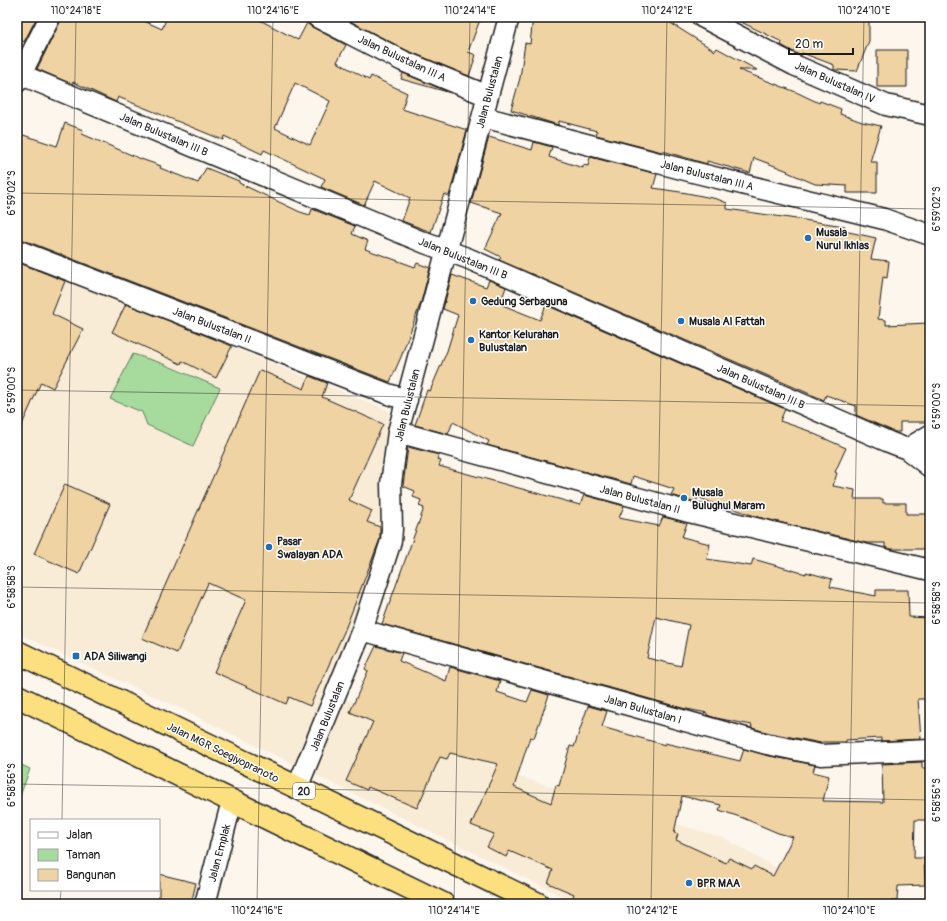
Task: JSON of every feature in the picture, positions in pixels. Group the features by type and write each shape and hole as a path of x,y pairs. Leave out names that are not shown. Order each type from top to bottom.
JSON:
{"highway":[{"name":"Jalan MGR Soegiyopranoto","path":"17,652 538,904"},
{"path":"17,696 443,904"}],"street":[{"path":"18,76 50,17"},
{"name":"Jalan Bulustalan III A","path":"317,17 404,61 488,96"},
{"name":"Jalan Bulustalan","path":"297,788 362,630 391,541 392,484 398,432 448,251 509,17"},
{"name":"Jalan Bulustalan IV","path":"702,17 794,65 879,102 930,115"},
{"name":"Jalan Bulustalan III B","path":"18,76 467,258 907,449 930,467"},
{"name":"Jalan Bulustalan III A","path":"483,116 693,172 884,219 930,235"},
{"name":"Jalan Bulustalan II","path":"17,250 388,394 407,400"},
{"name":"Jalan Bulustalan II","path":"398,432 689,512 930,570"},
{"path":"907,449 930,436"},
{"name":"Jalan Bulustalan I","path":"362,630 767,744 821,755 930,750"},
{"name":"Jalan Emplak","path":"205,904 232,801"}],"shaded area":[{"path":"24,262 389,411 377,577 326,690 513,775 724,838 838,904 578,904 177,707 17,633 17,281"}],"green space":[{"path":"133,354 161,363 220,388 193,446 147,425 142,412 110,399"},
{"path":"17,763 30,769 17,804"}],"building":[{"path":"17,17 37,17 24,42 17,38"},
{"path":"61,17 135,17 162,29 167,17 254,17 298,40 307,23 346,45 337,62 369,80 371,76 407,93 402,109 467,130 449,196 444,194 431,232 402,221 410,198 375,181 364,205 321,187 325,179 264,150 262,154 224,136 223,140 118,97 116,102 73,82 72,84 37,69","holes":["295,83 330,101 310,145 275,128"]},
{"path":"342,17 481,17 468,52 476,55 469,76 408,51"},
{"path":"533,17 661,17 715,51 717,48 757,70 739,70 796,92 819,103 820,101 841,109 840,114 862,122 881,126 870,162 877,162 877,193 847,193 847,186 815,184 787,172 788,171 754,158 750,173 707,161 707,164 663,151 662,152 596,135 597,131 559,121 558,125 511,110 520,78 525,43 530,44"},
{"path":"731,17 869,17 869,41 857,71 834,70 834,65 802,53 801,56 781,45 782,42"},
{"path":"877,50 907,50 907,87 877,87"},
{"path":"403,73 451,93 401,79"},
{"path":"65,123 83,130 82,134 161,166 160,168 198,183 206,168 239,181 239,183 300,212 310,215 312,209 355,226 352,234 368,241 365,249 415,267 417,263 430,268 421,302 401,357 390,382 21,239 17,239 17,133 57,146"},
{"path":"489,137 532,150 534,142 552,147 549,157 583,168 583,165 588,166 590,157 657,174 653,188 717,199 727,203 727,209 845,226 844,231 876,238 871,259 889,261 887,278 883,277 878,319 886,320 886,325 928,323 926,422 900,422 900,432 895,432 856,415 856,406 826,395 824,400 499,260 501,257 485,249 502,213 471,203"},
{"path":"17,262 65,281 52,314 83,329 53,388 41,382 17,436"},
{"path":"452,275 486,287 489,280 506,287 500,304 540,320 546,305 785,409 780,421 812,432 846,448 835,472 837,473 833,486 855,490 854,499 883,499 883,503 906,503 906,514 930,514 930,549 891,549 885,547 885,543 866,543 758,517 720,504 719,506 698,497 696,502 692,501 671,495 674,489 633,476 631,484 487,445 489,441 453,422 448,434 415,425 427,390 430,391 447,351 458,315 443,309"},
{"path":"126,304 232,346 216,378 182,361 181,364 112,332"},
{"name":"Pasar Swalayan ADA","path":"260,370 304,389 309,376 327,383 322,397 383,424 349,500 372,511 367,522 380,527 380,539 344,632 310,706 289,697 286,704 214,672 246,600 208,583 177,653 142,638"},
{"path":"408,447 439,455 437,459 441,461 439,466 580,505 584,495 624,506 619,518 659,526 663,517 687,523 682,537 710,544 707,559 751,566 753,559 806,574 806,572 832,579 830,587 876,596 876,590 908,590 909,617 930,618 930,687 927,687 926,699 918,699 921,739 881,741 881,738 821,743 770,733 751,728 752,725 716,718 707,715 707,713 682,708 382,624 424,508 419,506 421,500 413,497 415,491 403,486","holes":["656,617 689,625 681,666 647,658"]},
{"path":"65,484 110,504 79,574 34,554"},
{"path":"376,646 402,653 399,661 446,681 450,667 500,681 497,692 527,702 532,690 549,695 534,738 530,737 514,787 551,803 556,785 559,786 570,746 574,747 588,706 607,711 602,727 665,745 665,743 740,761 744,749 765,755 815,765 813,772 829,776 823,801 883,802 882,764 922,762 922,768 930,768 930,820 915,820 914,858 924,858 925,885 898,886 897,901 887,901 887,904 867,904 867,901 834,901 832,904 570,904 574,894 548,883 553,870 509,851 506,857 487,847 494,834 471,825 498,764 450,753 447,759 440,757 417,808 368,787 367,790 346,781 373,722 350,712 368,671 365,669","holes":["682,796 721,805 719,810 743,818 778,833 793,837 773,876 754,866 752,869 729,858 726,863 676,840 678,834 674,833"]},
{"path":"160,874 196,883 191,904 159,904"}],"place":[{"name":"Musala Nurul Ikhlas","path":"808,238"},
{"name":"Gedung Serbaguna","path":"473,301"},
{"name":"Musala Al Fattah","path":"681,321"},
{"name":"Kantor Kelurahan Bulustalan","path":"471,340"},
{"name":"Musala Bulughul Maram","path":"684,498"},
{"name":"Pasar Swalayan ADA","path":"269,547"},
{"name":"ADA Siliwangi","path":"76,656"},
{"name":"BPR MAA","path":"689,883"}]}
